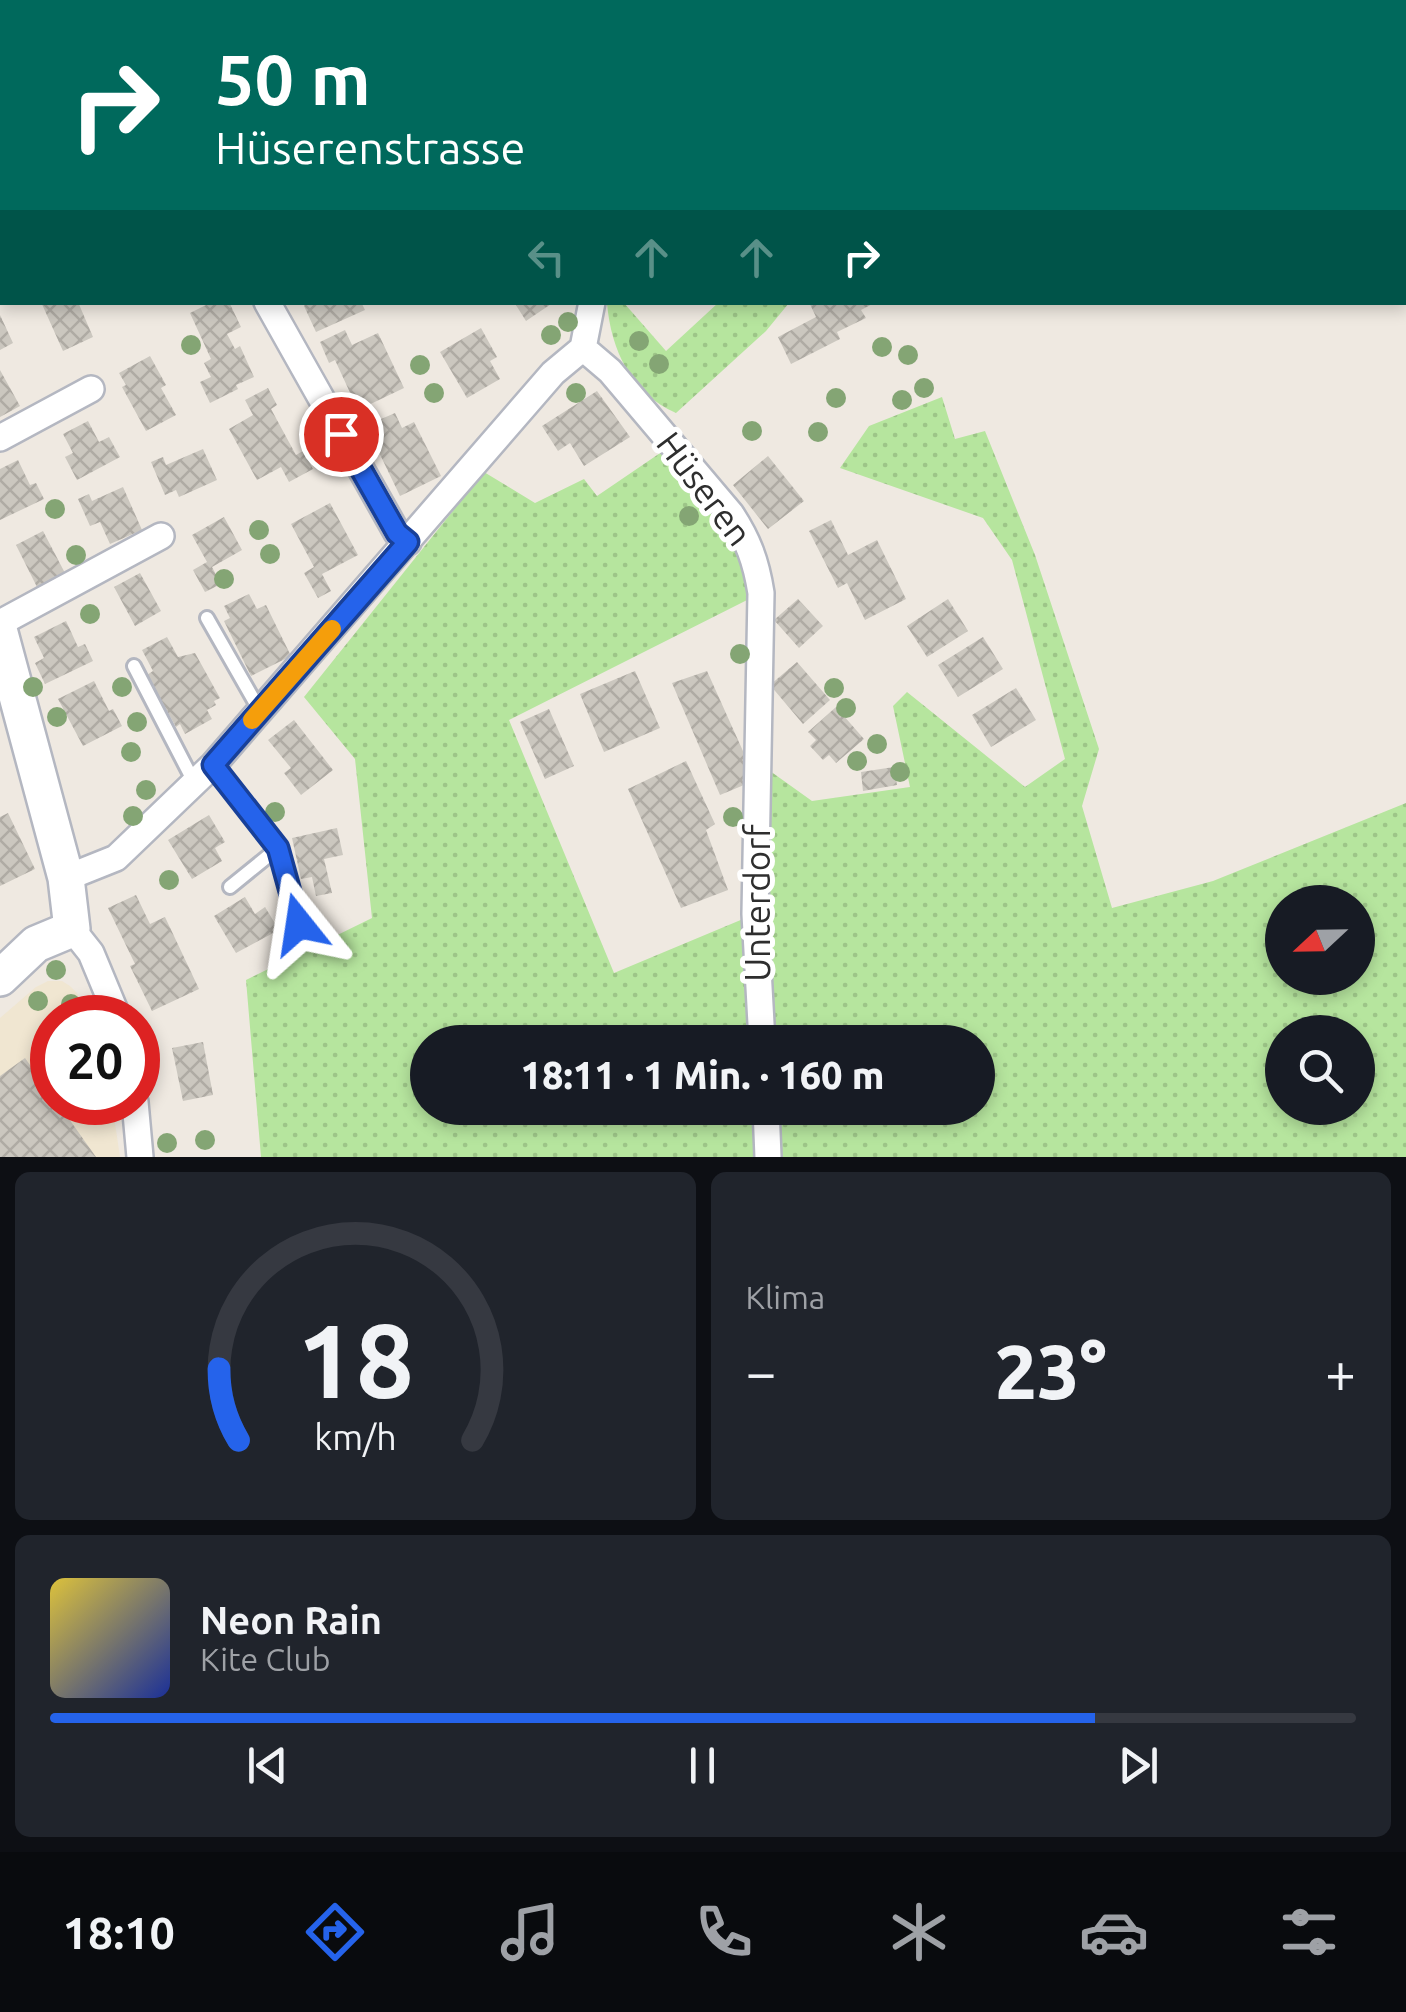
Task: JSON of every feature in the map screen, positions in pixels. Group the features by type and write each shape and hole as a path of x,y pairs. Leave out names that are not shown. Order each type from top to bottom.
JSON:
{"street":[{"path":"269,305 397,533 408,542"},
{"path":"66,878 116,858 204,774 553,374 584,348 591,305"},
{"name":"Hüseren","path":"584,348 623,386 748,539 760,592 759,763"},
{"path":"0,438 91,389"},
{"path":"0,623 162,536"},
{"path":"0,633 66,878 72,929 91,954 108,995"},
{"name":"Unterdorf","path":"759,763 755,914 761,1025"},
{"path":"0,978 36,944 72,929"},
{"path":"137,1125 140,1157"},
{"path":"767,1125 768,1157"}],"lane":[{"path":"207,618 260,711"},
{"path":"134,666 204,774 278,848 299,924"},
{"path":"230,887 278,848"}],"shaded area":[{"path":"48,981 62,981 78,995 30,995 30,1125 115,1125 120,1157 0,1157 0,1018"}],"green space":[{"path":"607,305 626,305 666,351 716,305 787,305 766,331 676,413 635,382 619,353"},
{"path":"942,397 955,439 985,431 1035,555 1099,749 1082,806 1112,908 1213,881 1406,803 1406,1157 261,1157 246,980 372,918 355,759 304,697 484,472 535,503 584,479 597,496 666,449 756,562 761,593 509,720 614,973 755,914 759,763 812,801 910,787 893,706 907,692 1025,787 1065,759 1012,560 983,518 840,468 869,426"}],"building":[{"path":"42,305 79,305 93,337 63,351"},
{"path":"206,305 230,305 241,327 227,334 235,349 240,346 254,377 210,403 200,382 211,377 204,363 211,359 190,313"},
{"path":"362,305 365,310 316,332 304,306"},
{"path":"516,305 550,305 526,321"},
{"path":"810,305 870,305 861,310 866,318 837,332 840,339 791,364 778,337 816,317"},
{"path":"0,315 13,343 0,350"},
{"path":"481,328 497,357 490,361 500,379 467,398 440,352"},
{"path":"345,330 352,345 378,333 404,388 358,410 335,360 329,363 320,342"},
{"path":"150,356 176,415 146,431 122,387 126,385 119,373"},
{"path":"0,370 20,406 0,417"},
{"path":"268,388 277,405 271,409 296,455 303,451 313,469 289,482 281,467 257,480 229,429 253,415 245,400"},
{"path":"597,391 630,437 584,466 570,443 558,451 542,426"},
{"path":"395,413 402,428 414,422 441,476 400,496 374,442 380,439 372,423"},
{"path":"88,421 99,442 109,437 120,457 77,480 65,457 73,453 63,434"},
{"path":"203,449 217,480 179,497 176,490 165,495 151,462 163,457 166,465"},
{"path":"768,456 804,501 768,529 733,485"},
{"path":"18,460 30,485 36,483 44,499 0,520 0,469"},
{"path":"123,487 142,530 110,544 100,522 90,526 78,499 89,494 92,501"},
{"path":"330,503 358,555 322,574 331,591 318,598 304,573 314,567 291,524"},
{"path":"224,517 242,550 212,567 221,584 205,592 193,570 207,562 192,535"},
{"path":"831,520 848,555 877,540 906,599 865,620 847,583 838,588 809,531"},
{"path":"43,531 66,575 38,589 16,545"},
{"path":"140,573 161,611 135,626 114,587"},
{"path":"249,594 257,609 266,605 291,656 251,676 224,621 230,618 224,606"},
{"path":"798,599 823,626 799,648 774,620"},
{"path":"948,599 968,631 927,657 907,626"},
{"path":"66,621 78,647 85,644 93,661 45,684 35,663 44,658 34,637"},
{"path":"167,637 178,657 195,653 220,698 207,710 212,719 185,734 180,724 176,727 147,675 153,671 142,650"},
{"path":"983,637 1003,669 958,697 938,665"},
{"path":"797,662 830,700 803,724 770,685"},
{"path":"635,671 660,728 604,752 580,694"},
{"path":"707,671 756,780 720,795 672,683"},
{"path":"94,681 109,711 113,709 122,726 83,746 58,699"},
{"path":"1016,688 1036,720 991,747 972,715"},
{"path":"836,707 864,739 836,763 829,755 823,760 810,746 816,740 808,732"},
{"path":"549,709 574,766 545,779 520,722"},
{"path":"294,720 333,770 301,795 284,773 291,768 268,740"},
{"path":"686,761 715,824 706,830 728,890 681,908 628,789"},
{"path":"894,767 897,785 863,791 861,772"},
{"path":"8,813 35,869 0,886 0,817"},
{"path":"209,815 225,842 215,848 222,861 192,879 168,840"},
{"path":"337,828 343,855 324,859 332,893 316,896 312,877 301,879 292,838"},
{"path":"136,895 150,924 165,917 199,989 160,1007 160,995 144,995 130,966 135,964 108,908"},
{"path":"245,897 255,914 265,907 279,930 236,953 214,916"},
{"path":"203,1042 213,1095 183,1101 172,1048"},
{"path":"25,1058 30,1065 30,1125 73,1125 96,1157 0,1157 0,1076"}],"slow traffic":[{"path":"252,720 332,629"}],"route":[{"path":"299,924 278,848 213,765 408,542 397,533 341,434"}]}
